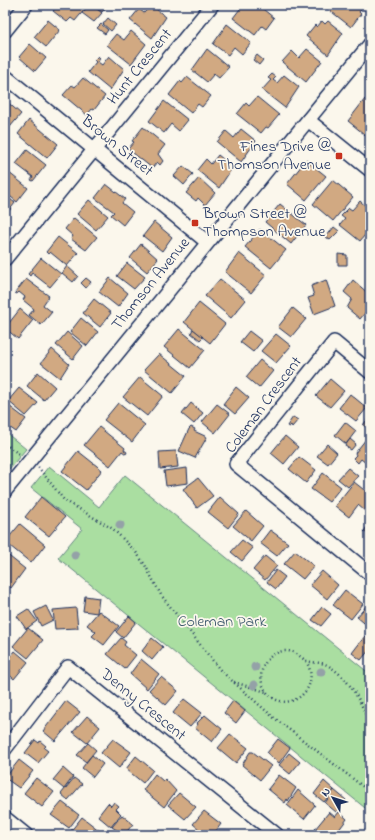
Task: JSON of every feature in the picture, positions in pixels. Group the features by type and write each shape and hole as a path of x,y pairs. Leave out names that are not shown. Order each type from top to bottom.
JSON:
{"street":[{"path":"5,30 26,5"},
{"name":"Hunt Crescent","path":"5,259 212,5"},
{"name":"Thomson Avenue","path":"5,491 370,44"},
{"name":"Brown Street","path":"5,76 207,242"},
{"path":"308,120 370,170"},
{"name":"Coleman Crescent","path":"370,372 334,342 236,464 370,574"},
{"name":"Denny Crescent","path":"5,749 68,667 277,835"},
{"path":"5,818 26,835"}],"path":[{"path":"5,444 40,469 64,500 113,529 136,551 161,595 221,671 273,717 370,792"},
{"path":"287,651 301,656 306,661 311,674 308,688 304,694 298,698 285,702 271,697 266,692 261,679 264,665 268,659 280,652 287,651"},
{"path":"306,661 322,663 344,679 359,698 370,725"},
{"path":"233,682 266,692"}],"green space":[{"path":"5,432 26,449 9,469 5,466"},
{"name":"Coleman Park","path":"49,466 99,507 125,475 370,674 370,812 58,558 82,529 31,488"}],"building":[{"path":"58,5 82,5 85,9 75,21 71,18 67,22 53,11"},
{"path":"89,5 92,5 102,13 94,22 82,13"},
{"path":"93,5 108,5 102,12"},
{"path":"151,5 166,17 152,38 130,20 139,9 144,13"},
{"path":"243,5 258,5 274,18 266,29 262,26 255,35 233,18"},
{"path":"332,5 364,6 359,12 361,14 351,27 328,9"},
{"path":"108,18 116,25 111,31 103,24"},
{"path":"48,20 60,30 46,47 34,37"},
{"path":"322,21 325,24 328,21 343,33 328,55 306,36 315,25 317,27"},
{"path":"101,24 108,30 105,34 97,28"},
{"path":"227,24 251,43 242,54 234,47 228,55 213,44"},
{"path":"131,31 146,44 131,64 107,45 116,34 124,40"},
{"path":"30,44 46,58 35,71 19,57"},
{"path":"207,49 229,67 219,78 214,74 207,82 192,70"},
{"path":"307,49 322,61 306,82 282,62 292,51 299,58"},
{"path":"257,55 263,60 259,65 253,60"},
{"path":"98,56 100,58 98,62 102,65 109,56 124,69 110,90 88,72 96,62 94,60"},
{"path":"272,74 276,77 273,80 277,83 284,75 299,87 285,108 262,90 271,80 268,78"},
{"path":"187,77 211,96 202,107 198,104 191,113 169,95 180,81 182,83"},
{"path":"83,78 105,96 94,110 92,109 87,115 63,95 72,85 75,87"},
{"path":"257,97 279,115 268,128 266,127 261,133 237,114 246,103 249,106"},
{"path":"365,99 370,103 369,138 348,121"},
{"path":"5,100 21,114 10,127 5,123"},
{"path":"164,101 188,120 179,131 171,124 164,133 149,121"},
{"path":"29,120 58,144 47,158 18,134"},
{"path":"143,127 165,145 158,154 163,161 160,165 157,162 152,168 128,149 134,142 132,141"},
{"path":"241,129 256,141 241,162 217,142 226,131 234,138"},
{"path":"27,150 46,165 33,181 31,180 33,177 16,164"},
{"path":"218,155 233,167 219,188 197,170 206,159 211,164"},
{"path":"306,160 326,176 306,200 287,184"},
{"path":"183,166 193,174 184,185 174,176"},
{"path":"8,172 28,188 17,202 5,192 5,176"},
{"path":"199,178 215,193 205,205 198,198 196,201 186,193"},
{"path":"333,180 353,197 333,221 313,204"},
{"path":"106,184 125,199 122,203 133,212 123,225 111,215 114,212 95,198"},
{"path":"5,195 15,203 5,216"},
{"path":"89,200 108,216 96,230 77,214"},
{"path":"360,201 370,210 370,229 360,241 340,225 345,219 341,216 349,208 352,210"},
{"path":"280,204 306,225 291,244 265,222"},
{"path":"74,218 97,237 86,250 71,239 73,236 65,229"},
{"path":"154,222 172,237 162,251 143,236"},
{"path":"334,227 339,231 330,240 326,237"},
{"path":"260,229 286,250 271,268 245,247"},
{"path":"58,237 78,253 67,266 50,252 48,254 46,252"},
{"path":"141,244 158,259 147,272 130,258"},
{"path":"239,253 266,275 251,293 225,272"},
{"path":"338,254 347,255 347,265 338,265"},
{"path":"41,258 61,274 50,287 32,273 30,276 28,274"},
{"path":"127,263 145,277 134,289 117,276"},
{"path":"67,266 78,276 73,282 62,273"},
{"path":"86,278 91,282 86,288 81,283"},
{"path":"110,278 128,293 118,307 99,292"},
{"path":"26,279 49,296 43,305 52,312 41,325 29,315 34,309 23,300 25,297 19,292 17,294 15,293"},
{"path":"220,279 246,300 231,318 205,296"},
{"path":"326,280 335,306 314,314 308,298 314,296 311,286"},
{"path":"353,280 370,295 370,307 360,319 347,308 352,299 344,292"},
{"path":"94,299 111,313 100,327 83,313"},
{"path":"199,303 225,324 210,343 184,322"},
{"path":"293,308 306,319 291,337 278,327"},
{"path":"20,309 33,320 18,339 5,328"},
{"path":"81,318 98,332 87,346 70,332"},
{"path":"179,329 205,350 190,368 164,347"},
{"path":"193,329 203,337 200,340 191,333"},
{"path":"249,331 262,341 253,352 240,342"},
{"path":"67,332 83,346 73,359 56,345"},
{"path":"276,334 291,346 276,363 261,351"},
{"path":"52,349 69,364 60,378 41,363"},
{"path":"159,354 186,376 172,393 144,370"},
{"path":"260,360 273,371 259,388 246,377"},
{"path":"38,372 55,387 44,400 27,386"},
{"path":"140,377 163,396 147,416 123,397"},
{"path":"330,379 344,391 330,407 316,396"},
{"path":"236,387 249,398 235,414 223,404"},
{"path":"19,388 38,403 26,416 8,401"},
{"path":"350,394 367,408 356,421 339,408"},
{"path":"118,403 145,425 132,442 104,420"},
{"path":"191,403 203,413 194,424 182,414"},
{"path":"217,404 230,414 215,433 202,422"},
{"path":"9,406 26,419 16,432 5,424 5,410"},
{"path":"370,416 370,430 363,425"},
{"path":"293,417 298,420 292,427 291,425 289,427 287,426"},
{"path":"345,422 356,431 346,444 335,435"},
{"path":"99,427 125,448 124,450 127,452 126,454 122,451 110,466 84,445"},
{"path":"191,427 195,429 194,431 207,437 195,458 179,451"},
{"path":"285,436 298,447 284,464 271,453"},
{"path":"350,439 356,444 351,450 345,446"},
{"path":"366,439 370,443 370,461 367,464 361,459 358,463 353,458"},
{"path":"327,444 337,453 328,464 317,456"},
{"path":"78,451 102,470 86,490 62,471"},
{"path":"176,451 178,467 160,469 159,452"},
{"path":"299,457 316,470 306,483 289,469"},
{"path":"187,468 188,483 166,486 164,471"},
{"path":"348,468 358,476 348,487 338,479"},
{"path":"323,473 341,487 329,502 311,489"},
{"path":"198,478 213,496 197,508 183,489"},
{"path":"354,482 368,493 366,495 370,498 370,505 365,511 358,505 349,517 335,506"},
{"path":"41,497 65,517 49,536 25,517"},
{"path":"220,497 239,514 228,528 208,512"},
{"path":"246,511 263,526 251,541 233,526"},
{"path":"370,523 370,536 364,531"},
{"path":"20,524 45,545 31,563 5,542"},
{"path":"270,530 288,543 277,556 260,543"},
{"path":"242,540 253,548 242,561 231,552"},
{"path":"295,551 314,566 303,579 284,564"},
{"path":"5,553 25,569 11,588 5,583"},
{"path":"265,556 277,566 265,580 253,570"},
{"path":"276,570 285,577 276,589 267,582"},
{"path":"322,571 338,585 327,599 310,585"},
{"path":"345,590 363,604 351,619 333,605"},
{"path":"85,596 99,598 97,613 83,611"},
{"path":"368,604 370,606 370,628 357,617"},
{"path":"46,606 53,620 41,626 34,612"},
{"path":"322,607 331,614 321,626 312,620"},
{"path":"76,608 78,628 55,629 53,610"},
{"path":"28,609 37,621 26,629 17,616"},
{"path":"99,611 119,626 104,645 92,636 96,632 87,625"},
{"path":"129,616 136,622 123,638 116,632"},
{"path":"28,628 43,640 28,658 13,646"},
{"path":"365,636 370,640 370,649 361,660 352,653"},
{"path":"121,638 126,642 124,645 136,655 125,669 107,654"},
{"path":"152,638 163,647 152,660 142,651"},
{"path":"15,651 28,662 14,679 5,671 5,664"},
{"path":"141,659 159,674 147,689 130,674"},
{"path":"161,677 178,691 166,705 149,690"},
{"path":"184,699 202,713 190,727 173,713"},
{"path":"66,701 80,712 55,741 43,731"},
{"path":"233,701 245,711 236,723 224,713"},
{"path":"205,715 222,729 212,742 195,728 198,724 197,723"},
{"path":"87,716 100,727 87,743 73,732"},
{"path":"230,734 248,748 236,763 218,748"},
{"path":"113,739 131,752 119,768 101,753"},
{"path":"278,739 290,748 279,763 267,753"},
{"path":"35,740 39,743 40,741 46,746 44,748 48,751 38,763 25,753"},
{"path":"88,743 96,750 86,762 77,755"},
{"path":"250,752 253,752 271,766 260,780 242,765"},
{"path":"289,753 300,762 290,774 279,765"},
{"path":"92,755 103,764 93,777 82,768"},
{"path":"136,756 153,770 143,783 126,769"},
{"path":"19,760 33,771 19,788 5,778"},
{"path":"63,768 73,777 64,789 53,780"},
{"path":"155,774 163,781 165,779 176,791 164,807 143,790"},
{"path":"279,775 296,788 288,801 287,799 285,803 268,789"},
{"path":"36,778 54,792 42,807 24,793"},
{"path":"74,778 82,784 68,800 61,794"},
{"path":"324,781 334,790 324,802 314,794"},
{"path":"298,790 315,805 304,819 287,805"},
{"path":"334,790 346,800 336,812 325,803"},
{"path":"179,793 196,807 185,819 168,805"},
{"path":"62,802 79,815 69,828 51,815"},
{"path":"114,802 119,806 116,809 121,814 111,827 98,816 108,803 111,806"},
{"path":"204,811 221,824 213,835 206,835 193,824"},
{"path":"329,812 335,817 339,812 347,819 335,835 326,835 324,833 322,835 315,829"},
{"path":"122,815 133,824 124,835 112,827"},
{"path":"82,817 100,831 97,835 73,835 70,832"}],"place":[{"name":"Fines Drive @ Thomson Avenue","path":"339,156"},
{"name":"Brown Street @ Thompson Avenue","path":"195,223"}]}
